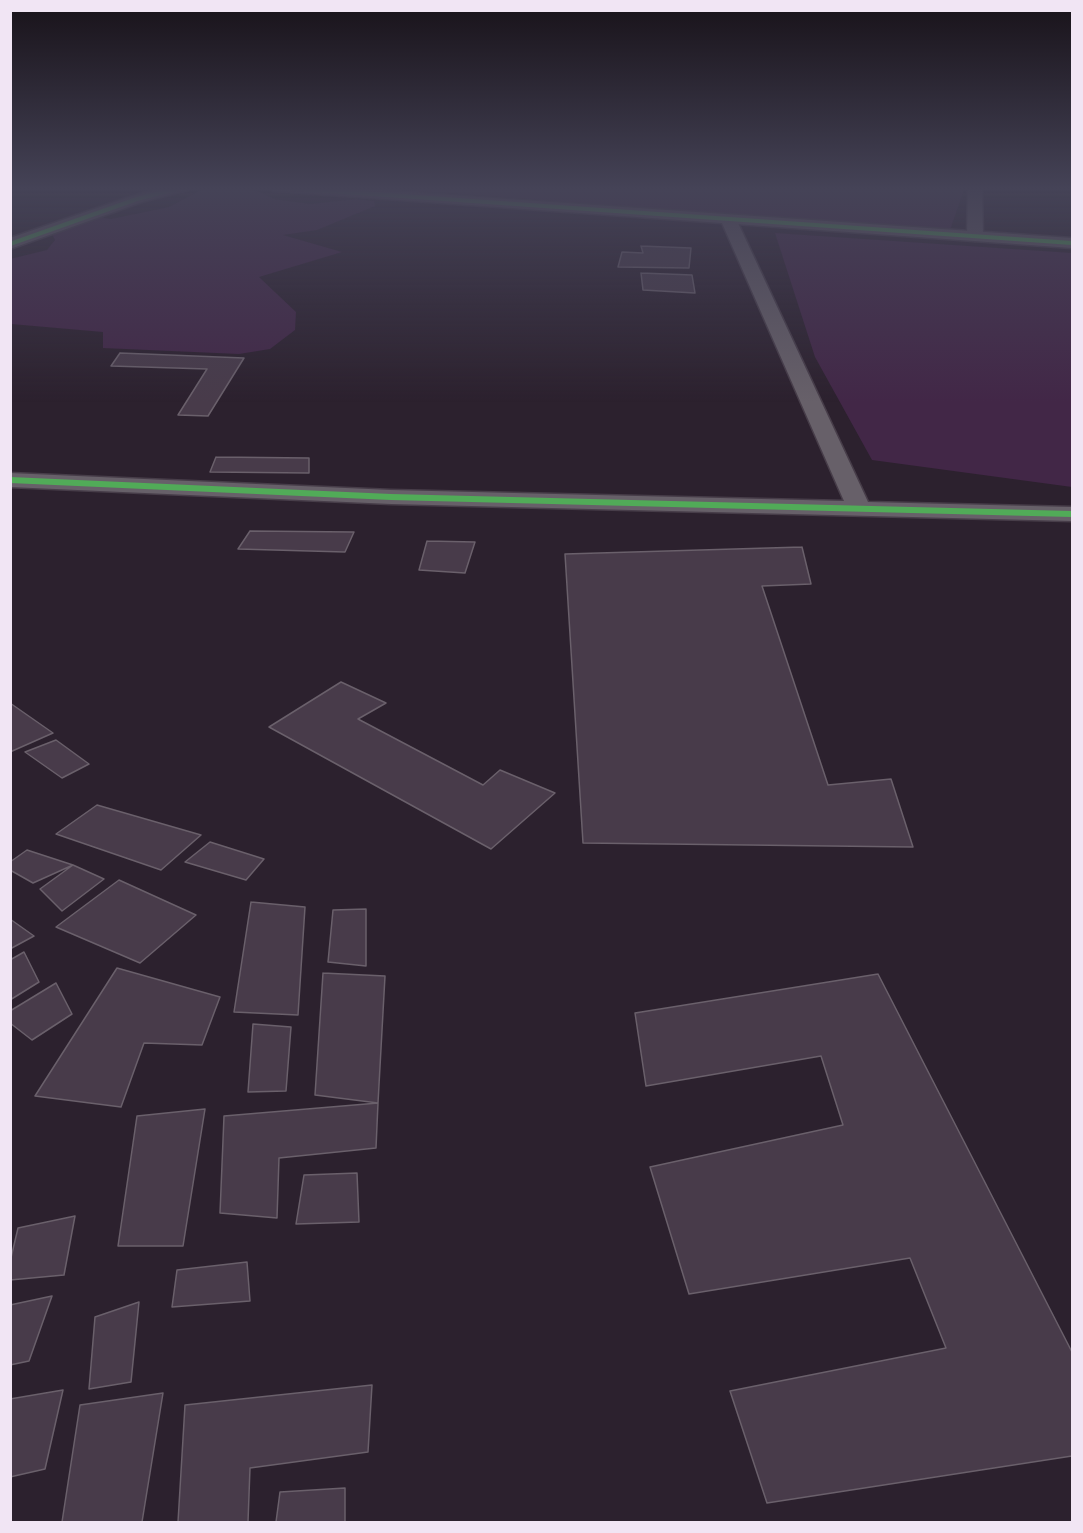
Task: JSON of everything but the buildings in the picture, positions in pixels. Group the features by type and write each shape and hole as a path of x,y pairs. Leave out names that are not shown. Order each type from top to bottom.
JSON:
{"street":[{"path":"746,259 859,508"},
{"path":"10,480 391,497 1072,514"}],"shaded area":[{"path":"10,259 320,259 259,277 296,312 295,330 270,349 239,354 103,348 103,332 11,324"},
{"path":"783,259 1072,259 1072,487 872,460 815,357"}],"cycle path":[{"path":"10,480 391,497 1072,514"}]}
